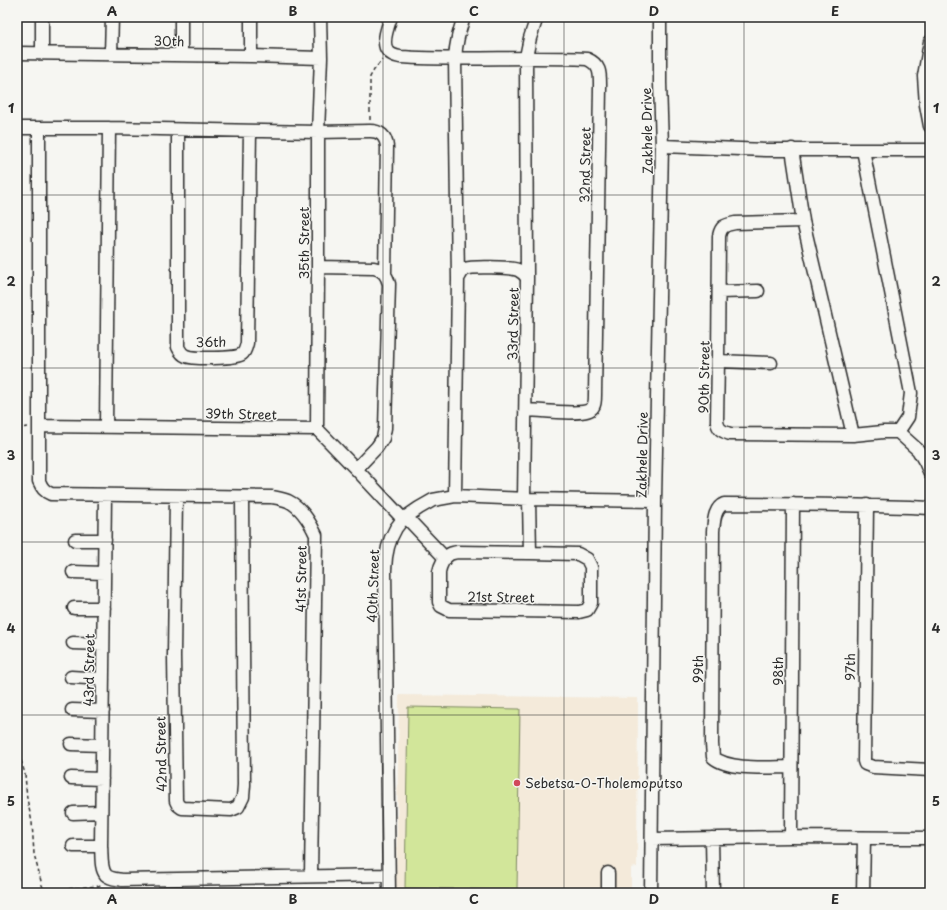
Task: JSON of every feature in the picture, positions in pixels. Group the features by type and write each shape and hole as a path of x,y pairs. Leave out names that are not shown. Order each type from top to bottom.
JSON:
{"street":[{"path":"42,17 42,53"},
{"path":"111,54 112,17"},
{"path":"181,17 181,55"},
{"path":"251,17 251,56"},
{"name":"35th Street","path":"317,429 318,132 321,58 320,17"},
{"path":"389,52 386,48 385,39 391,17"},
{"path":"455,496 458,279 455,58 457,36 464,17"},
{"path":"527,278 526,57 537,17"},
{"name":"Zakhele Drive","path":"652,893 655,501 662,146 660,17"},
{"path":"930,42 924,76 926,106 930,126"},
{"name":"32nd Street","path":"389,52 400,57 526,57 587,59 593,61 600,74 594,404 592,409 586,412 526,410"},
{"name":"30th","path":"17,53 321,58"},
{"path":"17,128 109,128 318,132 375,131 385,137 386,141 385,273"},
{"path":"106,427 109,128"},
{"path":"39,129 40,426"},
{"name":"36th","path":"178,130 178,347 181,352 191,357 214,358 240,356 244,353 247,343 250,131"},
{"path":"662,146 724,149 930,150"},
{"path":"792,149 803,221 853,435"},
{"path":"863,150 911,393 908,417 898,432 918,450 930,473"},
{"name":"90th Street","path":"803,221 735,223 722,227 720,231 718,426 721,430 730,434 853,435 898,432"},
{"path":"318,267 379,269 385,273 390,284 385,428 383,438 377,447 356,469"},
{"name":"33rd Street","path":"458,279 461,272 473,267 512,268 523,272 527,278 526,499 530,552"},
{"path":"719,292 758,291"},
{"path":"718,361 770,363"},
{"name":"39th Street","path":"40,426 317,429"},
{"name":"41st Street","path":"40,426 39,481 41,487 51,494 272,497 288,501 298,508 309,521 316,535 311,876"},
{"path":"317,429 445,558"},
{"name":"43rd Street","path":"105,495 101,846 103,868 107,875"},
{"name":"42nd Street","path":"176,496 174,656 176,800 178,805 182,808 231,810 238,806 244,798 242,497"},
{"name":"40th Street","path":"389,893 386,557 391,538 396,528 404,518 433,500 455,496 526,499 655,501"},
{"name":"99th","path":"791,767 734,766 721,763 713,757 712,744 714,524 718,508 724,504 793,504"},
{"path":"793,504 930,508"},
{"name":"98th","path":"791,837 793,504"},
{"name":"97th","path":"866,505 864,761 865,764 873,767 930,770"},
{"path":"75,540 105,540"},
{"name":"21st Street","path":"457,552 530,552 578,554 587,559 591,567 591,603 587,610 573,613 449,610 441,606 438,597 438,572 445,558 450,554 457,552"},
{"path":"73,572 104,573"},
{"path":"74,608 104,608"},
{"path":"73,643 104,644"},
{"path":"71,677 103,678"},
{"path":"72,710 103,711"},
{"path":"71,744 102,745"},
{"path":"71,778 102,779"},
{"path":"73,813 101,812"},
{"path":"652,839 791,837 930,838"},
{"path":"712,838 713,893"},
{"path":"863,893 864,838"},
{"path":"73,846 101,846"},
{"path":"608,873 608,893"},
{"path":"107,875 112,878 122,880 389,875"}],"path":[{"path":"370,130 370,77 389,52"},
{"path":"17,746 25,774 27,799 32,822 34,854 44,890"},
{"path":"40,893 44,890 65,893 66,889 99,886 107,875"}],"shaded area":[{"name":"Sebetsa-O-Tholemoputso","path":"399,695 638,698 637,867 631,868 631,893 396,893"}],"green space":[{"path":"408,707 520,709 517,890 405,888"}],"place":[{"name":"Sebetsa-O-Tholemoputso","path":"517,783"}]}
